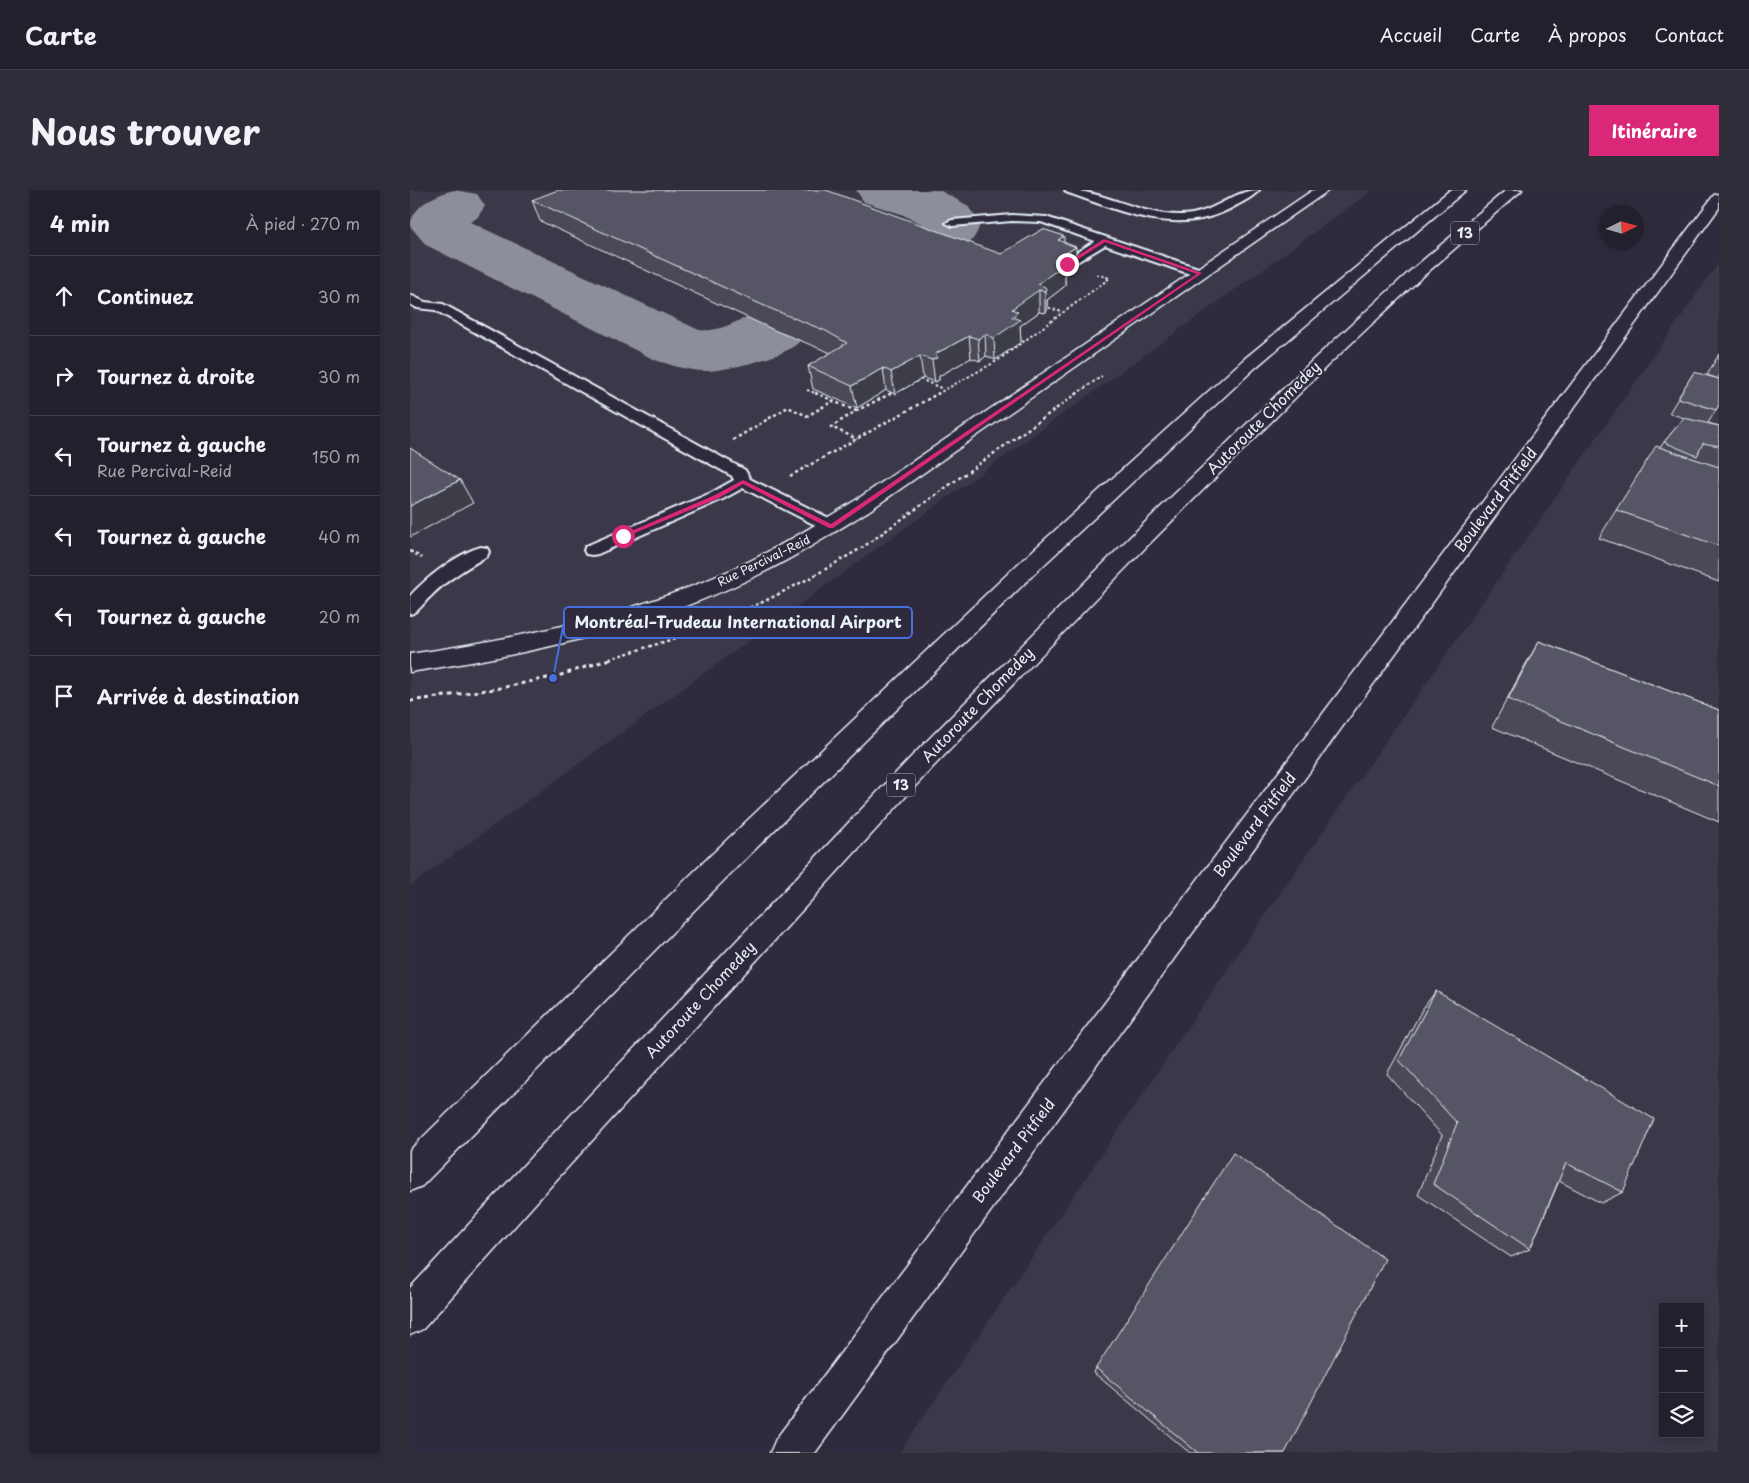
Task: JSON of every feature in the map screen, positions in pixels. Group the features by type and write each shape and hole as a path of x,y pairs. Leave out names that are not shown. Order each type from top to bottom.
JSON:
{"main road":[{"name":"Rue Percival-Reid","path":"410,663 552,639 644,613 741,574 802,544 1322,190"},
{"name":"13","path":"410,1174 713,872 1026,569 1249,364 1459,190"},
{"name":"Autoroute Chomedey","path":"410,1316 558,1153 916,769 1138,542 1328,356 1415,276 1515,190"},
{"name":"Boulevard Pitfield","path":"790,1453 1719,198"}],"lane":[{"path":"1070,190 1136,212 1175,218 1200,217 1224,208 1254,190"},
{"path":"952,223 1012,218 1042,219 1200,273"},
{"path":"1067,264 1104,240"},
{"path":"410,298 422,305 438,308 714,458 739,473 743,482 831,526"},
{"path":"592,550 717,496 743,482"},
{"path":"410,608 446,573 481,552"}],"path":[{"path":"789,477 1009,352 1110,278 1101,275"},
{"path":"1040,304 1062,312"},
{"path":"920,380 943,390"},
{"path":"807,390 856,411"},
{"path":"857,439 831,427 856,411 892,393"},
{"path":"733,440 788,407 807,416 833,400"}],"shaded area":[{"path":"410,190 1373,190 410,886"},
{"path":"1719,262 1719,1453 899,1453 1232,962"}],"building":[{"path":"558,190 826,190 1001,254 1043,229 1064,236 1058,240 1076,247 1054,260 1065,264 1038,284 1045,287 1045,291 1039,290 1012,309 1018,312 1012,317 1020,320 994,338 985,334 978,339 969,336 935,354 937,358 932,360 920,356 891,372 883,368 852,386 808,366 847,343 826,331 769,308 532,200"},
{"path":"1694,372 1719,379 1719,405 1716,410 1678,398"},
{"path":"1684,418 1719,426 1719,446 1703,443 1697,456 1664,442"},
{"path":"1656,446 1719,467 1719,546 1616,510"},
{"path":"410,448 460,480 410,506"},
{"path":"1539,641 1719,710 1719,786 1508,699"},
{"path":"1436,991 1654,1119 1623,1192 1566,1163 1530,1249 1433,1184 1457,1123 1399,1060"},
{"path":"1233,1153 1385,1259 1285,1453 1198,1453 1096,1368"}],"taxiway":[{"path":"883,190 921,202 940,212 952,223 950,232 926,247"},
{"path":"457,206 445,214 439,222 439,226 446,233 679,346 704,351 728,348 751,341 774,330"}],"place":[{"name":"Montréal–Trudeau International Airport","path":"553,678"}],"route":[{"path":"623,536 717,496 743,482 831,526 1200,273 1104,240 1067,264"}]}
